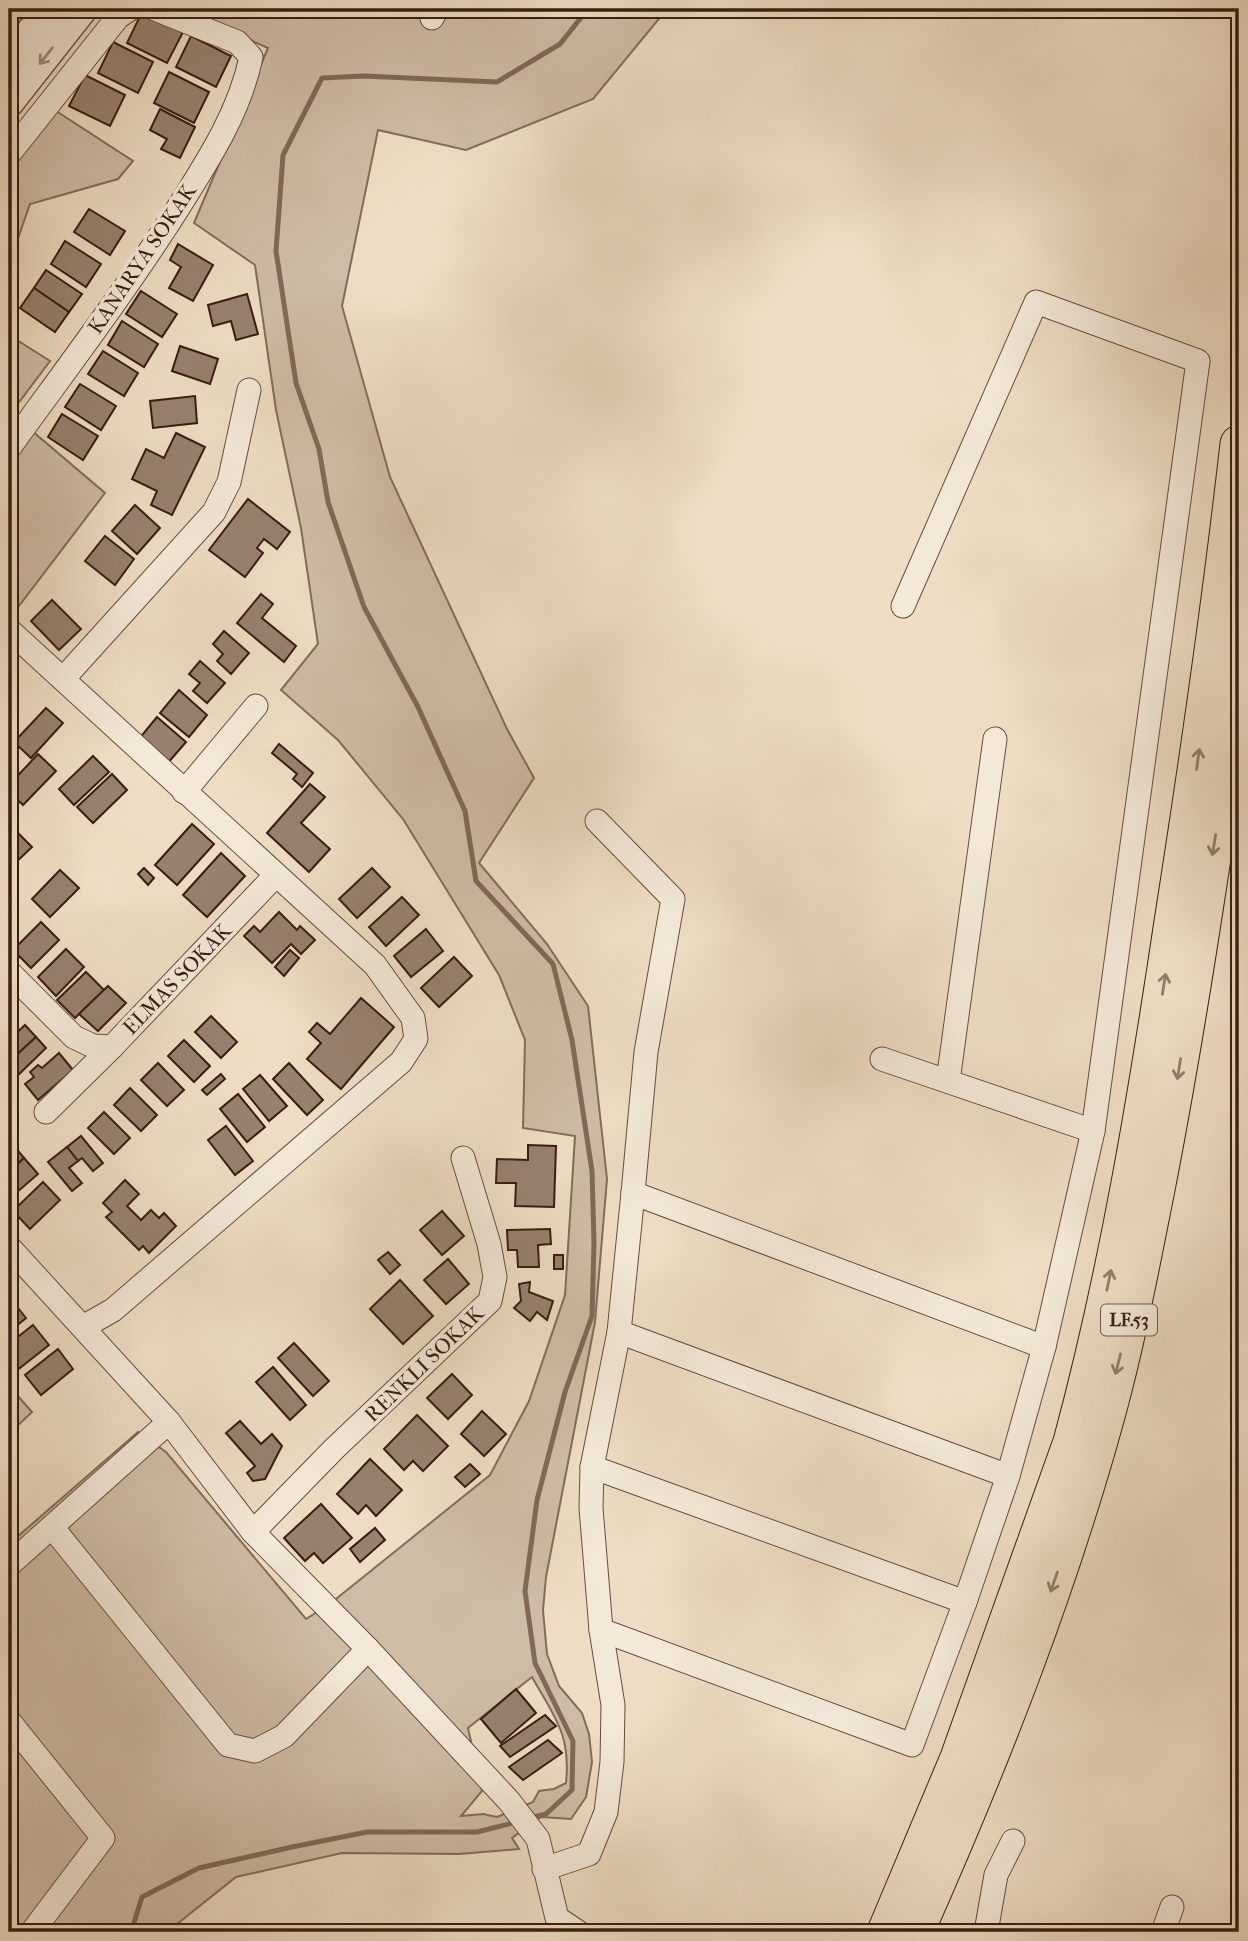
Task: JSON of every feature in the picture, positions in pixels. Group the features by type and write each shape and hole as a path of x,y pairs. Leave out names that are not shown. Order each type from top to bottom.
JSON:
{"highway":[{"name":"LF.53","path":"886,1932 959,1758 1072,1442 1085,1394 1133,1168 1162,997 1222,589 1239,444"},
{"name":"LF.53","path":"915,1932 955,1842 1037,1634 1074,1526 1107,1410 1146,1242 1177,1078 1239,680"},
{"path":"863,1932 922,1808 1072,1442"}],"street":[{"path":"9,58 49,9"},
{"path":"9,103 83,9"},
{"path":"9,154 118,17 130,9"},
{"name":"KANARYA SOKAK","path":"9,448 147,258 213,152 246,82 251,57 237,42 155,9"},
{"path":"601,1630 912,1745 1008,1476 1044,1347 1093,1131 1198,361 1035,302 903,606"},
{"path":"62,678 214,512 229,482 249,390"},
{"path":"9,630 375,965 413,1018 416,1039 401,1062 114,1310 83,1327"},
{"path":"184,792 256,706"},
{"path":"948,1081 995,739"},
{"path":"544,1869 589,1854 606,1812 612,1762 612,1705 601,1630 591,1508 592,1466 619,1332 646,1052 673,899 597,821"},
{"name":"ELMAS SOKAK","path":"9,972 74,1037 93,1046 112,1047 275,876"},
{"path":"46,1112 112,1047"},
{"path":"882,1059 1093,1131"},
{"name":"RENKLI SOKAK","path":"253,1532 334,1449 491,1301 495,1277 489,1244 463,1158"},
{"path":"633,1193 1044,1347"},
{"path":"9,1247 169,1422 253,1532 368,1649 509,1801 538,1839 557,1918 578,1932"},
{"path":"619,1332 1008,1476"},
{"path":"9,1565 169,1422"},
{"path":"592,1466 965,1602"},
{"path":"52,1527 228,1745 255,1751 284,1736 368,1649"},
{"path":"9,1721 103,1838 32,1932"},
{"path":"986,1932 996,1875 1013,1841"},
{"path":"1163,1932 1172,1907"}],"shaded area":[{"path":"181,9 667,9 593,99 466,150 378,130 342,306 390,477 507,729 534,778 479,863 547,944 588,1006 607,1179 595,1322 546,1577 543,1610 547,1654 559,1686 582,1713 589,1734 592,1762 586,1797 571,1819 541,1817 512,1838 519,1849 459,1854 342,1853 236,1877 167,1932 9,1932 9,1544 138,1432 166,1452 306,1619 331,1603 490,1475 529,1401 565,1295 575,1136 523,1128 525,1040 499,975 403,819 338,740 281,690 318,644 301,528 276,410 255,265 194,223 268,48","holes":["532,1677 564,1739 566,1783 554,1789 539,1791 533,1802 497,1817 483,1814 461,1816 482,1791 468,1728"]},
{"path":"53,109 133,161 118,179 30,204 9,264 9,168"},
{"path":"9,335 50,361 11,413 105,493 9,619"},
{"path":"9,1386 32,1412 9,1434"}],"building":[{"path":"142,12 183,32 167,63 127,43"},
{"path":"191,36 231,56 216,87 176,67"},
{"path":"113,42 153,62 138,93 98,73"},
{"path":"169,72 209,92 194,123 154,103"},
{"path":"85,75 125,95 110,126 69,106"},
{"path":"160,109 195,127 180,158 161,149 167,139 150,130"},
{"path":"89,209 125,231 110,255 74,232"},
{"path":"65,241 101,264 86,287 51,264"},
{"path":"178,244 213,265 193,301 169,288 181,267 170,260"},
{"path":"46,270 82,294 69,312 34,288"},
{"path":"34,288 69,312 55,332 20,308"},
{"path":"141,291 177,314 162,337 126,314"},
{"path":"247,294 258,334 236,340 231,321 213,326 208,305"},
{"path":"122,321 158,344 144,367 108,345"},
{"path":"180,346 218,359 210,384 172,371"},
{"path":"103,351 138,373 124,396 88,374"},
{"path":"80,384 116,406 101,430 65,407"},
{"path":"195,396 197,423 153,428 150,401"},
{"path":"62,414 98,436 83,460 48,437"},
{"path":"176,433 205,447 172,515 151,505 157,491 132,479 146,449 164,458"},
{"path":"248,499 290,532 277,549 264,539 257,548 263,553 245,577 209,550"},
{"path":"135,505 160,528 137,554 112,531"},
{"path":"105,536 134,559 115,585 85,561"},
{"path":"261,594 273,604 262,618 296,646 284,662 237,623"},
{"path":"52,600 81,629 59,650 31,621"},
{"path":"224,631 249,653 231,674 217,661 223,654 213,644"},
{"path":"200,661 225,683 207,703 193,691 200,683 189,674"},
{"path":"179,690 207,715 189,737 160,713"},
{"path":"46,708 63,723 31,758 14,742"},
{"path":"157,717 186,742 167,764 138,740"},
{"path":"279,744 313,773 302,787 293,779 297,774 272,753"},
{"path":"38,754 56,771 23,805 9,792 9,785"},
{"path":"93,756 109,772 74,805 59,789"},
{"path":"112,774 127,790 93,823 77,807"},
{"path":"310,784 325,797 301,823 330,849 309,872 267,833"},
{"path":"192,824 214,844 177,885 155,865"},
{"path":"14,829 32,847 9,869 9,834"},
{"path":"221,853 245,876 207,917 183,895"},
{"path":"144,868 154,878 148,885 138,874"},
{"path":"372,868 390,887 357,918 339,899"},
{"path":"60,870 79,888 50,917 32,899"},
{"path":"402,897 419,915 386,946 369,927"},
{"path":"279,912 297,930 300,926 315,940 301,954 291,944 272,963 244,936 254,926 260,932"},
{"path":"41,922 59,940 31,968 13,950"},
{"path":"426,929 443,951 411,977 394,956"},
{"path":"66,949 84,967 56,996 38,977"},
{"path":"290,950 299,958 284,976 275,967"},
{"path":"454,957 472,976 439,1007 421,988"},
{"path":"86,972 104,990 75,1018 57,1000"},
{"path":"108,986 126,1003 98,1031 79,1014"},
{"path":"361,998 394,1027 341,1089 307,1059 321,1043 309,1032 317,1023 330,1034"},
{"path":"211,1016 237,1042 221,1058 195,1032"},
{"path":"25,1025 36,1037 9,1062 9,1040"},
{"path":"36,1037 46,1048 14,1079 9,1074 9,1062"},
{"path":"184,1040 210,1066 194,1082 168,1056"},
{"path":"59,1053 73,1070 38,1100 25,1084 34,1077 30,1072 38,1065 42,1068"},
{"path":"158,1063 184,1090 167,1106 141,1080"},
{"path":"289,1063 323,1100 307,1115 273,1079"},
{"path":"221,1074 225,1079 207,1095 202,1090"},
{"path":"260,1075 287,1106 269,1121 243,1089"},
{"path":"130,1088 157,1115 141,1131 114,1105"},
{"path":"238,1094 265,1127 247,1142 220,1109"},
{"path":"104,1112 130,1138 114,1154 88,1128"},
{"path":"226,1126 253,1161 235,1175 208,1140"},
{"path":"81,1136 103,1163 93,1171 82,1158 78,1161 67,1147"},
{"path":"9,1140 24,1158 9,1172"},
{"path":"528,1145 556,1146 554,1207 515,1206 516,1183 496,1183 497,1159 528,1160"},
{"path":"67,1147 78,1161 69,1168 82,1183 72,1191 48,1162"},
{"path":"24,1158 38,1174 9,1199 9,1172"},
{"path":"125,1180 139,1194 127,1206 141,1220 151,1210 159,1218 164,1213 176,1226 149,1253 143,1246 139,1250 106,1217 112,1212 103,1203"},
{"path":"43,1182 60,1200 30,1229 13,1211"},
{"path":"442,1211 464,1236 442,1255 420,1230"},
{"path":"550,1229 551,1244 538,1245 539,1267 518,1267 517,1250 508,1250 507,1230"},
{"path":"388,1252 400,1265 390,1274 378,1260"},
{"path":"554,1255 563,1255 563,1269 554,1269"},
{"path":"448,1259 469,1284 446,1304 424,1280"},
{"path":"400,1280 433,1316 403,1344 370,1309"},
{"path":"530,1282 529,1292 553,1301 547,1320 537,1312 530,1321 514,1308 521,1301 519,1284"},
{"path":"10,1298 26,1318 9,1332 9,1300"},
{"path":"33,1325 49,1345 16,1371 9,1361 9,1344"},
{"path":"294,1343 329,1381 313,1396 278,1358"},
{"path":"58,1349 73,1369 41,1395 25,1375"},
{"path":"273,1367 306,1405 290,1420 256,1382"},
{"path":"452,1374 472,1395 448,1419 427,1398"},
{"path":"482,1411 506,1434 484,1456 461,1434"},
{"path":"417,1415 448,1446 423,1471 413,1461 404,1470 384,1449"},
{"path":"240,1421 261,1444 272,1434 282,1446 265,1479 253,1481 247,1473 255,1466 226,1433"},
{"path":"370,1459 402,1490 376,1516 366,1505 358,1514 337,1494"},
{"path":"470,1464 480,1474 465,1487 455,1477"},
{"path":"321,1504 352,1538 323,1563 314,1553 305,1561 284,1538"},
{"path":"375,1528 385,1540 360,1562 350,1549"},
{"path":"516,1689 536,1713 501,1743 481,1719"},
{"path":"545,1715 556,1726 510,1757 500,1746"},
{"path":"548,1740 562,1753 523,1780 509,1767"}],"waterway":[{"path":"530,1818 546,1814 572,1790 573,1741 535,1663 525,1591 537,1500 565,1392 592,1316 592,1171 572,1040 553,964 476,881 465,811 418,707 364,607 328,502 319,449 296,383 276,251 283,155 322,78 364,76 497,82 560,44 588,9"},
{"path":"131,1932 142,1897 199,1868 367,1832 477,1832 517,1822"}]}
